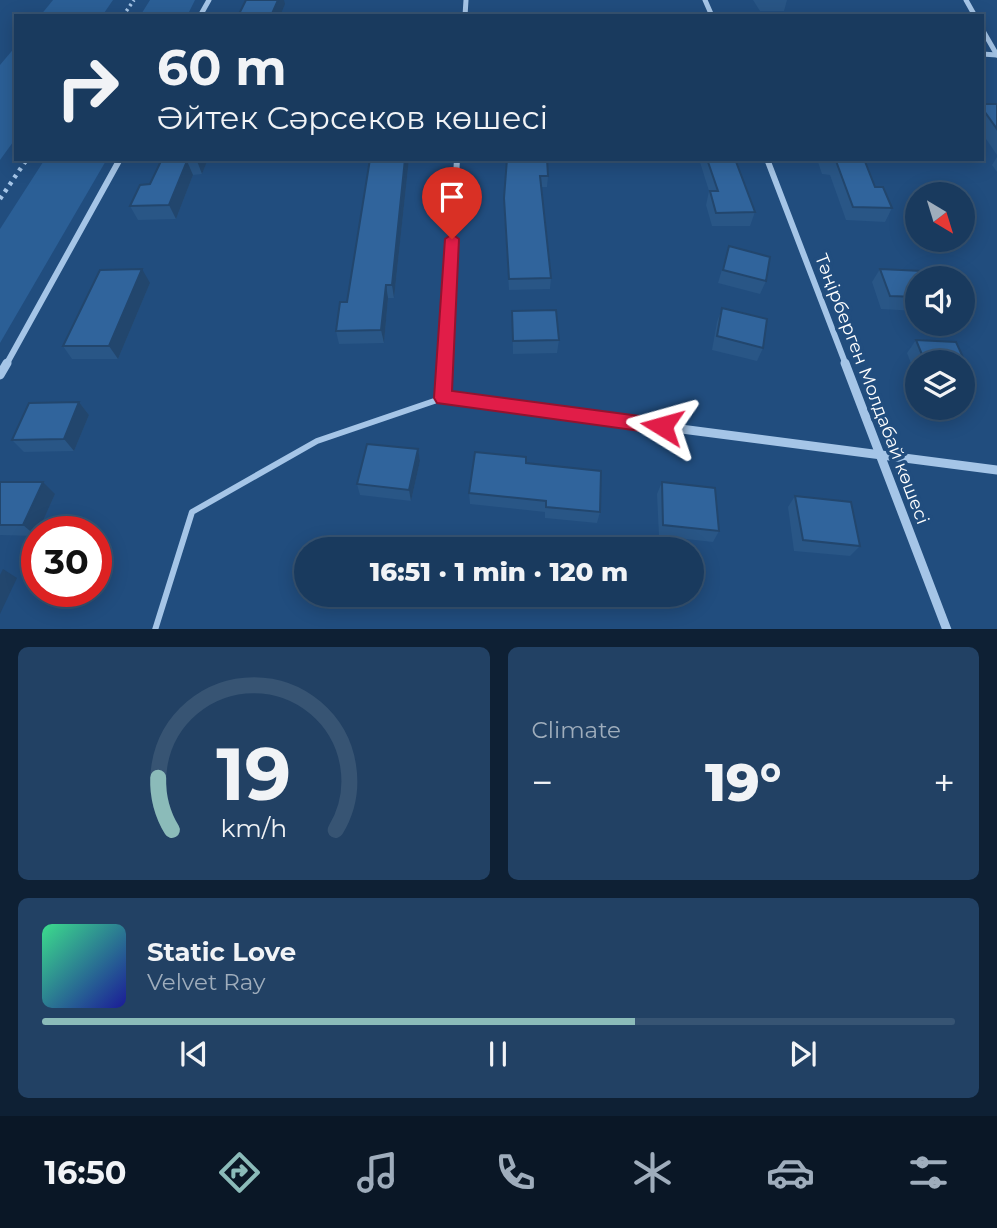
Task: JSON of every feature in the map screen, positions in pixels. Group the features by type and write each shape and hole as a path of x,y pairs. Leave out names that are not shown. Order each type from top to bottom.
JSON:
{"street":[{"path":"984,32 997,55"},
{"path":"0,375 119,161"},
{"path":"457,161 443,398 997,470"},
{"name":"Тәңірберген Молдабай көшесі","path":"768,161 947,629"}],"lane":[{"path":"155,629 192,512 317,441 443,398"}],"path":[{"path":"0,199 26,161"}],"shaded area":[{"path":"53,0 113,0 103,14 42,14"},
{"path":"150,0 195,0 188,14 141,14"},
{"path":"14,48 14,141 0,160 0,65"},
{"path":"44,161 106,161 0,343 0,229"}],"building":[{"path":"246,0 278,0 272,14 239,14"},
{"path":"984,104 997,104 997,129 984,111"},
{"path":"161,161 187,161 169,205 130,206 140,185 150,184"},
{"path":"370,161 405,161 392,285 386,285 381,330 336,331 340,302 347,302"},
{"path":"507,161 547,161 548,176 540,176 551,278 509,279 504,198"},
{"path":"708,161 736,161 755,212 716,213 710,191 718,191"},
{"path":"836,161 865,161 875,187 883,187 892,208 853,207"},
{"path":"729,246 770,257 766,281 723,270"},
{"path":"142,269 109,346 63,346 100,270"},
{"path":"880,269 905,270 905,297 890,296"},
{"path":"722,308 767,319 763,348 717,336"},
{"path":"556,310 559,340 513,341 512,311"},
{"path":"916,340 956,342 960,350 920,350"},
{"path":"79,402 64,439 12,440 29,403"},
{"path":"367,444 418,449 409,490 357,484"},
{"path":"475,452 526,457 526,463 601,471 600,512 546,507 546,501 469,493"},
{"path":"0,482 43,482 27,516 21,516 21,525 0,525"},
{"path":"662,482 715,488 719,531 663,525"},
{"path":"795,496 851,502 860,546 803,540"}],"route":[{"path":"452,239 443,398 662,426"}]}
